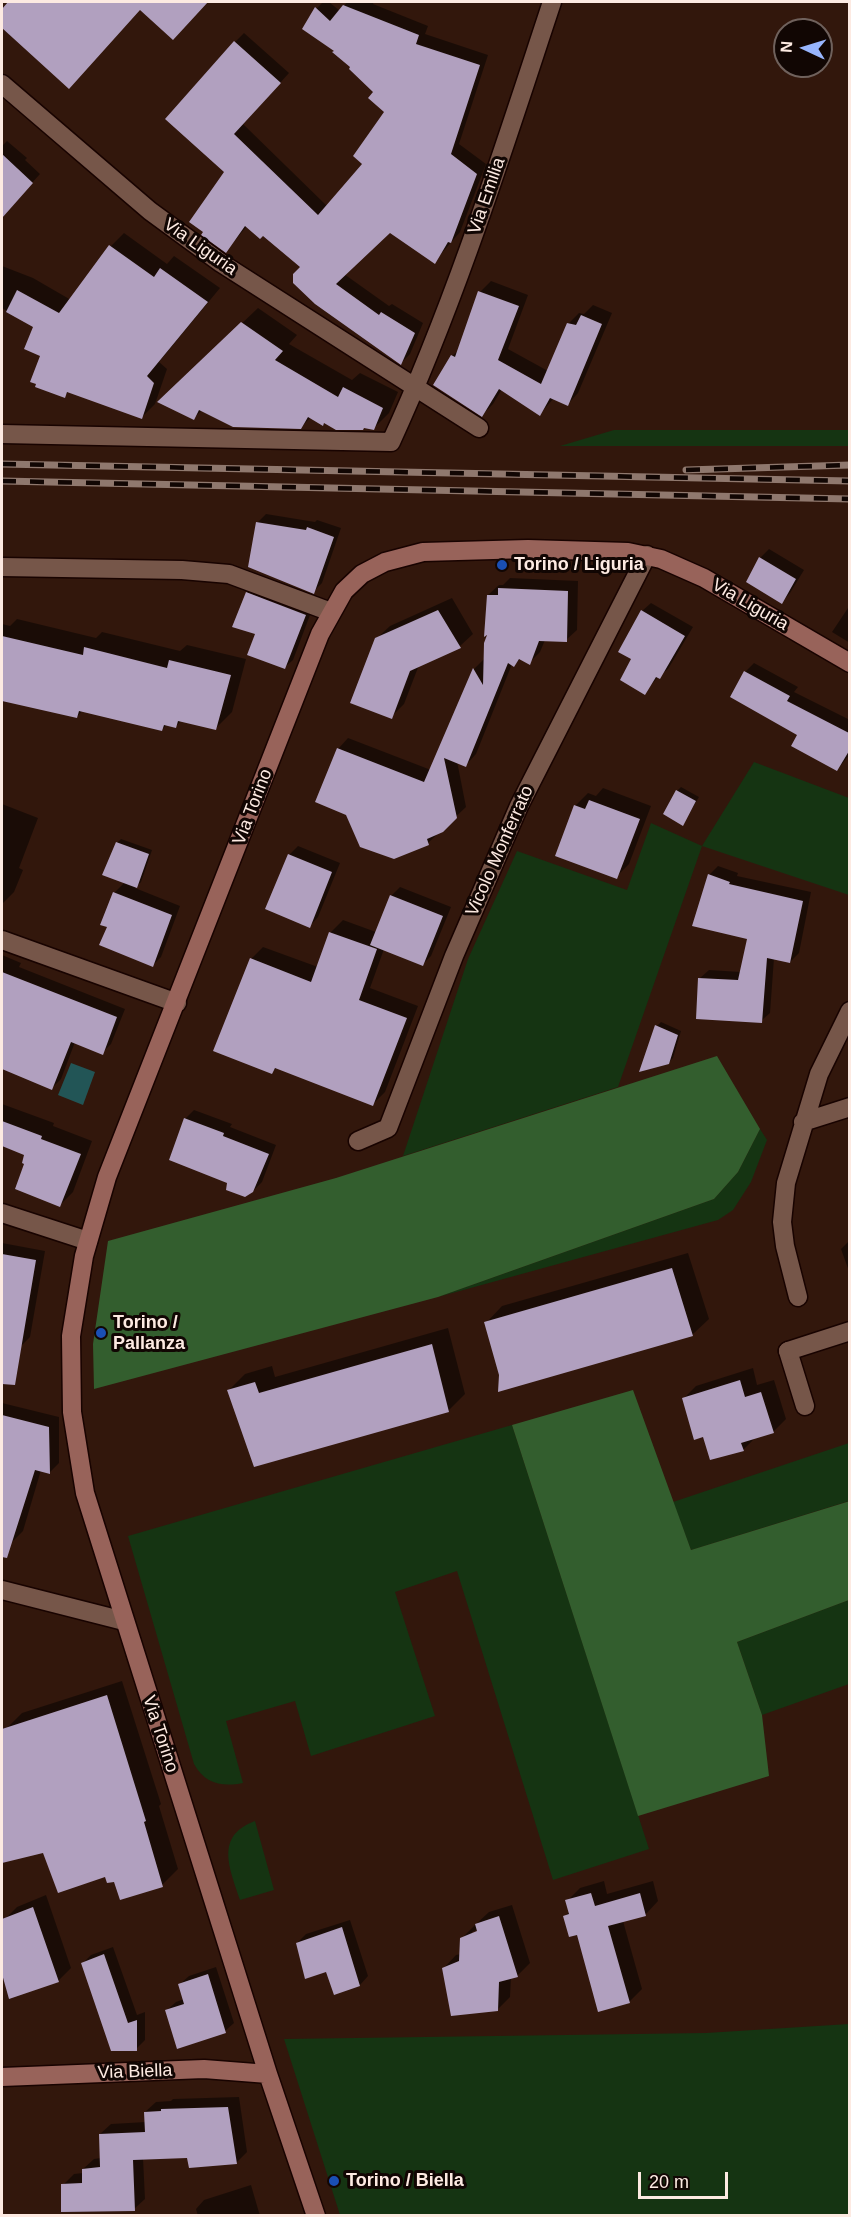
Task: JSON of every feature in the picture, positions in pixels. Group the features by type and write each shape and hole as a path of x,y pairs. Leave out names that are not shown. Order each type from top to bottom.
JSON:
{"main road":[{"name":"Via Torino","path":"316,2216 268,2074 85,1493 72,1412 71,1336 88,1241 107,1177 320,634 344,591 362,574 385,562 423,552 528,549 604,550 647,555"},
{"name":"Via Liguria","path":"647,555 681,567 704,579 849,663"},
{"name":"Via Biella","path":"2,2077 204,2069 268,2074"}],"street":[{"name":"Via Emilia","path":"416,388 491,188 552,2"},
{"name":"Via Liguria","path":"2,84 150,211 221,263 479,428"},
{"path":"2,434 391,442 416,388"},
{"name":"Vicolo Monferrato","path":"358,1141 388,1128 453,956 519,806 647,555"},
{"path":"2,567 182,570 229,574 331,612"},
{"path":"2,940 177,1003"},
{"path":"798,1297 785,1246 782,1222 786,1183 819,1074 849,1011"},
{"path":"803,1122 849,1107"},
{"path":"2,1213 88,1241"},
{"path":"805,1406 788,1351 849,1331"},
{"path":"2,1590 124,1621"}],"green space":[{"path":"614,430 849,430 849,446 560,446"},
{"path":"754,762 849,798 849,895 702,846"},
{"path":"651,823 702,846 618,1087 403,1156 468,959 517,851 627,890"},
{"path":"717,1056 760,1129 738,1172 714,1199 438,1297 94,1389 93,1344 108,1241 336,1178"},
{"path":"760,1129 767,1140 751,1182 733,1210 718,1220 438,1297 714,1199 738,1172"},
{"path":"633,1390 691,1550 850,1501 849,1600 737,1642 762,1715 769,1776 638,1816 512,1425"},
{"path":"512,1425 649,1849 553,1880 457,1571 395,1592 435,1716 311,1756 295,1701 226,1721 243,1783 228,1785 215,1783 203,1776 194,1764 128,1536"},
{"path":"849,1443 849,1501 691,1550 673,1502"},
{"path":"849,1600 849,1684 762,1715 737,1642"},
{"path":"255,1821 274,1890 240,1900 232,1877 228,1855 230,1844 234,1835 242,1827"},
{"path":"849,2024 849,2216 340,2215 284,2039 706,2033"}],"water":[{"path":"71,1063 95,1072 83,1105 58,1095"}],"building":[{"path":"8,2 208,2 173,40 140,10 69,89 2,28 2,9"},
{"path":"343,5 419,35 416,44 480,65 451,154 477,174 451,243 448,242 435,264 390,233 336,284 379,315 381,312 415,333 401,365 315,304 293,283 293,274 300,267 263,236 260,239 245,226 226,253 201,235 203,232 189,222 224,172 165,119 234,41 281,83 234,134 318,215 362,164 353,156 384,112 368,98 373,92 349,69 350,67 332,52 334,51 302,29 315,7 330,21"},
{"path":"2,154 33,183 2,218"},
{"path":"109,245 154,277 160,268 208,302 147,376 154,383 142,419 67,392 65,398 35,387 36,384 30,382 40,356 24,349 33,327 6,312 17,290 59,313"},
{"path":"478,291 519,306 498,360 541,384 567,323 576,325 581,315 602,324 568,406 550,398 540,416 499,389 482,417 433,385 451,355 455,357"},
{"path":"241,322 283,351 275,360 338,397 343,387 383,408 374,430 364,428 363,430 336,430 324,423 323,426 308,417 301,429 233,427 199,410 194,420 157,402"},
{"path":"256,522 306,530 307,527 334,537 314,594 248,567"},
{"path":"759,557 796,579 782,604 746,582"},
{"path":"498,588 568,591 567,642 539,641 530,665 519,659 514,667 508,663 466,767 444,758 457,818 443,832 427,839 429,845 394,859 360,847 346,815 315,802 337,748 424,782 473,668 483,685 487,595 498,595"},
{"path":"246,592 306,615 285,669 247,655 255,634 232,627"},
{"path":"438,610 461,648 410,671 392,719 350,703 375,638"},
{"path":"641,610 685,636 660,679 656,677 645,695 620,680 631,659 618,652"},
{"path":"2,636 83,655 84,647 167,668 169,660 231,675 216,730 178,721 176,728 164,725 162,731 79,711 77,718 2,701"},
{"path":"744,671 790,696 787,701 849,733 849,751 837,771 791,746 797,735 730,697"},
{"path":"676,790 696,801 683,826 663,814"},
{"path":"589,800 640,819 617,879 555,856 574,805 585,809"},
{"path":"116,842 149,854 137,888 102,875"},
{"path":"288,854 332,872 310,928 265,909"},
{"path":"708,874 730,882 729,884 803,901 790,963 767,958 762,1023 696,1019 698,978 738,980 747,939 692,926"},
{"path":"113,892 172,915 153,967 99,945 107,927 100,925"},
{"path":"390,895 443,916 423,966 370,945"},
{"path":"329,932 377,949 359,1000 407,1018 373,1106 275,1068 272,1074 213,1051 250,958 311,982"},
{"path":"2,972 117,1017 103,1055 71,1042 52,1090 2,1069"},
{"path":"655,1025 678,1035 669,1064 639,1072"},
{"path":"184,1118 269,1154 253,1192 245,1197 226,1190 227,1183 169,1160"},
{"path":"2,1121 81,1154 60,1207 15,1189 24,1164 22,1163 24,1155 2,1146"},
{"path":"2,1254 36,1260 15,1385 2,1384"},
{"path":"672,1268 693,1336 498,1392 499,1375 484,1322"},
{"path":"432,1344 449,1412 254,1467 227,1390 255,1382 259,1393"},
{"path":"740,1380 745,1397 761,1392 774,1433 741,1443 744,1451 710,1460 703,1437 694,1440 682,1398"},
{"path":"2,1415 49,1427 50,1474 35,1470 7,1558 2,1557"},
{"path":"107,1695 146,1821 144,1822 163,1887 120,1900 114,1882 107,1883 105,1877 58,1893 43,1853 2,1863 2,1729"},
{"path":"591,1893 595,1906 640,1893 646,1916 608,1926 630,2003 598,2012 577,1935 569,1937 563,1916 569,1914 565,1900"},
{"path":"33,1907 59,1982 9,1999 2,1974 2,1919"},
{"path":"499,1916 518,1977 499,1982 498,2011 451,2016 442,1968 459,1961 460,1938 477,1931 475,1924"},
{"path":"342,1927 360,1986 334,1995 326,1972 305,1979 296,1943"},
{"path":"104,1954 128,2023 137,2020 137,2051 111,2051 81,1963"},
{"path":"208,1974 226,2033 177,2049 165,2010 184,2004 178,1984"},
{"path":"228,2107 237,2164 189,2168 187,2158 133,2160 135,2211 61,2212 61,2184 82,2183 82,2169 100,2167 99,2134 145,2132 144,2112 161,2111 161,2109"}],"railway":[{"path":"2,464 850,481"},
{"path":"686,470 850,465"},
{"path":"2,481 850,499"}],"place":[{"name":"Torino / Liguria","path":"502,565"},
{"name":"Torino / Pallanza","path":"101,1333"},
{"name":"Torino / Biella","path":"334,2181"}]}
